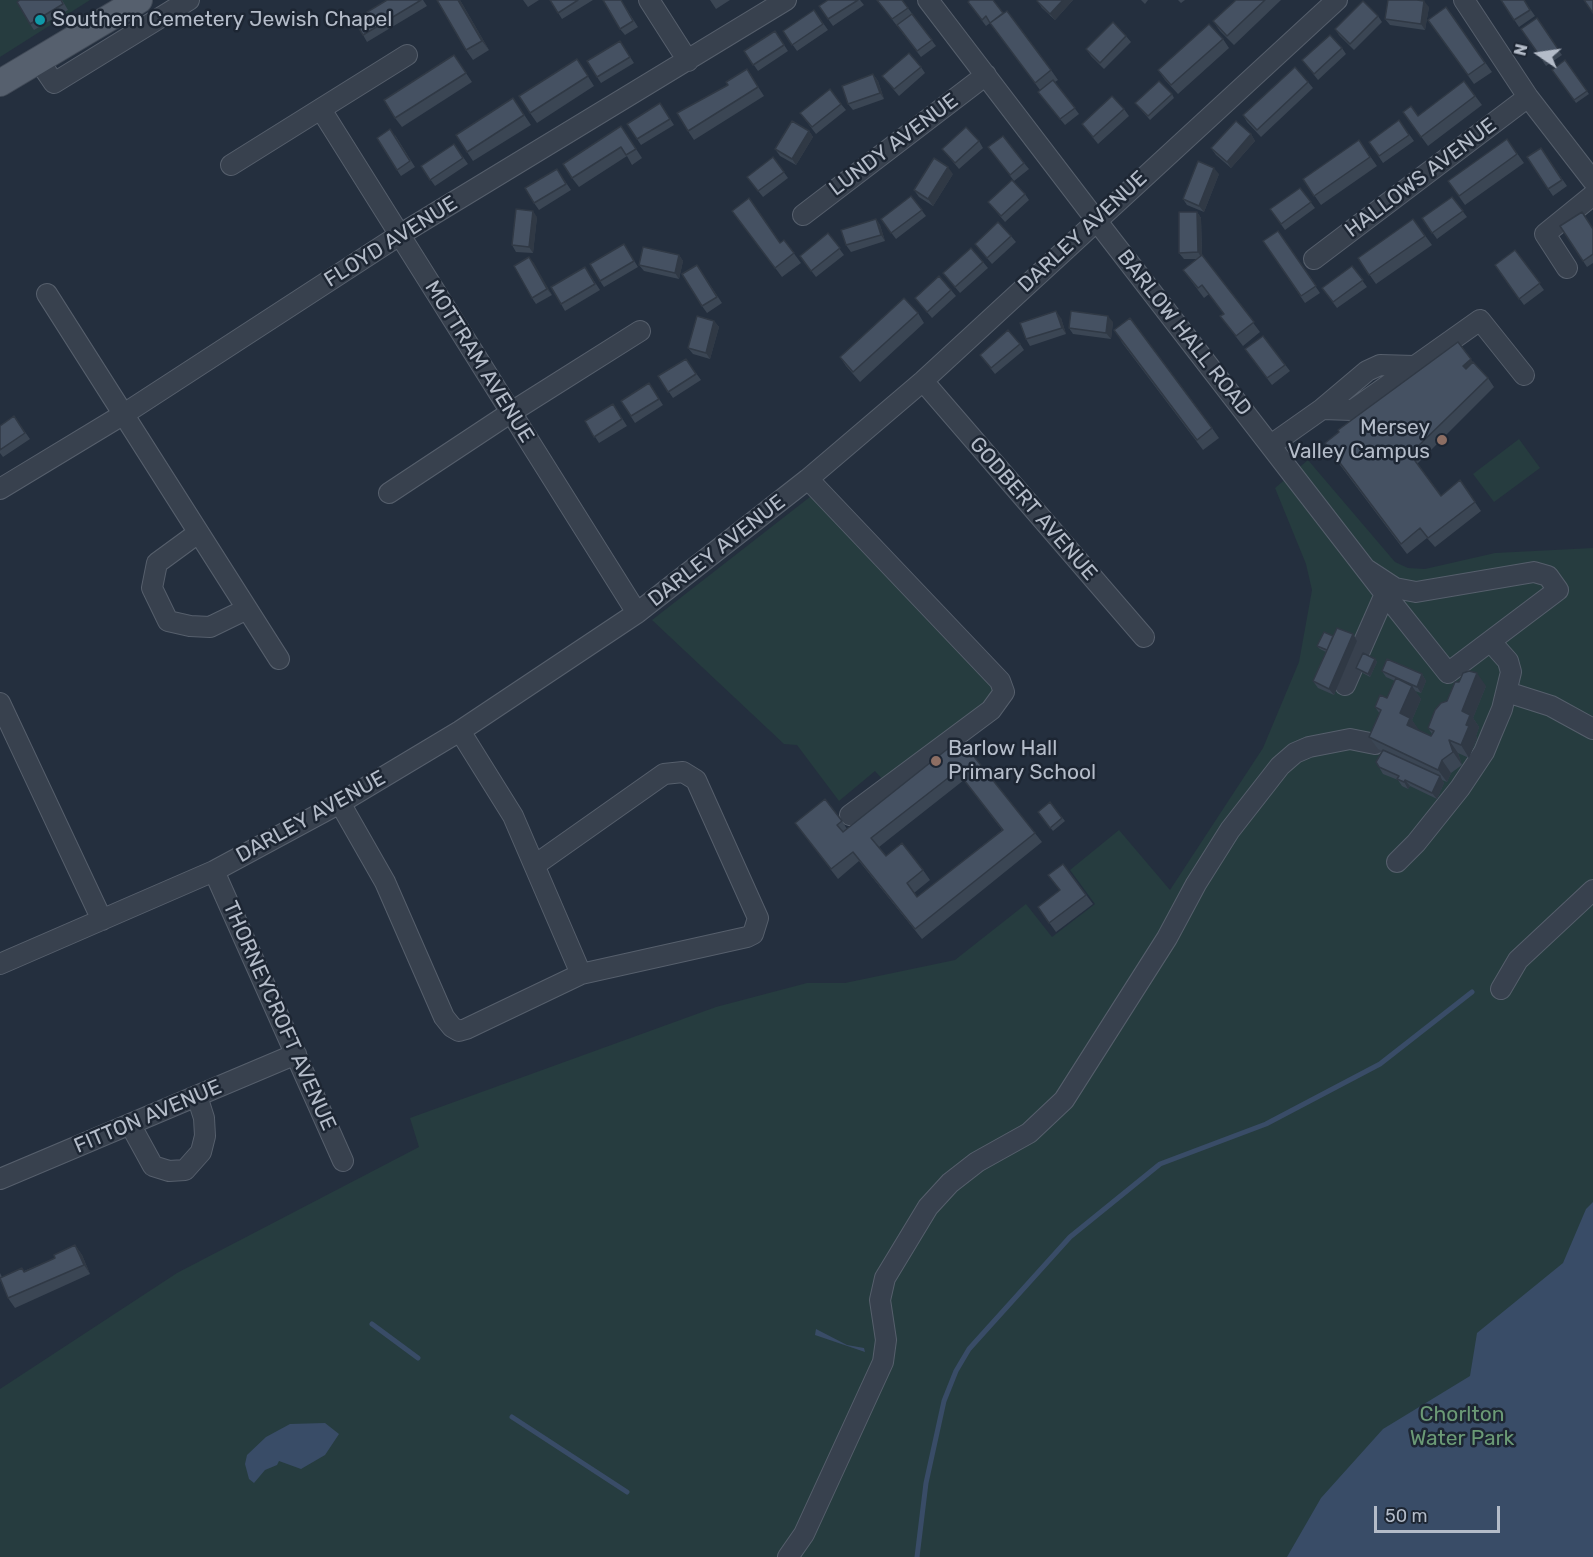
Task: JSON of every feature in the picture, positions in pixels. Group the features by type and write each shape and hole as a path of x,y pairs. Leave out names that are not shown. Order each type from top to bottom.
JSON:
{"main road":[{"path":"2,77 39,61 139,0"}],"street":[{"path":"39,61 54,82 189,0"},
{"path":"649,0 688,61"},
{"name":"FLOYD AVENUE","path":"0,489 124,414 401,234 786,0"},
{"name":"BARLOW HALL ROAD","path":"928,0 1448,673 1491,642"},
{"name":"DARLEY AVENUE","path":"0,964 214,871 340,802 460,731 637,613 808,479 923,381 1337,0"},
{"path":"1464,0 1528,97 1587,160 1593,181"},
{"path":"231,165 322,111 406,55"},
{"name":"LUNDY AVENUE","path":"803,215 986,75"},
{"name":"HALLOWS AVENUE","path":"1314,259 1528,97"},
{"name":"MOTTRAM AVENUE","path":"322,111 637,613"},
{"path":"1567,268 1545,234 1593,195"},
{"path":"47,294 279,659"},
{"path":"1271,445 1322,409 1353,410 1480,320 1524,375"},
{"path":"389,493 640,331"},
{"name":"GODBERT AVENUE","path":"923,381 1144,637"},
{"path":"808,479 1000,681 1004,692 990,710 850,814"},
{"path":"198,533 157,563 152,588 168,621 190,626 210,627 247,609"},
{"path":"1366,569 1395,588 1416,592 1534,573 1548,576 1558,590 1491,642 1508,661 1511,672 1507,692 1484,752 1460,788 1416,843 1397,862"},
{"path":"1345,686 1385,594"},
{"path":"1507,692 1551,706 1593,729"},
{"path":"0,703 8,741 102,920"},
{"path":"460,731 513,816 581,974"},
{"path":"788,1557 813,1517 883,1362 886,1340 880,1300 885,1278 921,1215 950,1183 991,1153 1029,1133 1064,1100 1167,938 1196,884 1230,830 1280,766 1295,753 1309,747 1350,739 1375,744"},
{"path":"340,802 385,882 444,1017 452,1027 459,1031 581,974 747,938 753,934 758,918 696,780 683,772 664,774 535,865"},
{"name":"THORNEYCROFT AVENUE","path":"214,871 343,1161"},
{"path":"1501,989 1518,960 1593,890"},
{"name":"FITTON AVENUE","path":"0,1179 296,1054"},
{"path":"130,1124 153,1166 169,1171 185,1170 201,1152 205,1136 204,1118 197,1096"}],"green space":[{"path":"0,0 90,0 0,57"},
{"path":"1519,439 1540,468 1494,502 1473,474"},
{"path":"1308,460 1395,562 1408,568 1425,569 1495,553 1593,548 1593,1557 0,1557 0,1389 177,1273 419,1147 410,1118 716,1007 807,983 845,983 955,960 1026,904 1052,937 1095,904 1070,870 1119,830 1170,890 1263,748 1299,662 1312,590 1306,564 1275,488"},
{"path":"815,493 996,686 996,694 883,780 875,771 839,801 797,745 784,744 652,620"}],"water":[{"name":"Chorlton Water Park","path":"1593,1202 1593,1557 1287,1557 1321,1498 1383,1429 1470,1376 1477,1333 1563,1263 1586,1209"},
{"path":"816,1329 847,1345 864,1348 865,1352 815,1335"},
{"path":"325,1423 339,1434 325,1455 301,1469 279,1461 277,1465 265,1470 254,1483 249,1479 245,1464 247,1455 266,1437 290,1424"}],"building":[{"name":"Southern Cemetery Jewish Chapel","path":"20,0 61,0 63,4 30,24 17,2"},
{"path":"387,0 421,0 363,35 354,20"},
{"path":"437,0 458,0 482,41 466,50"},
{"path":"550,0 578,0 558,13"},
{"path":"603,0 621,0 633,21 620,29"},
{"path":"828,0 858,0 828,19 819,6"},
{"path":"877,0 902,0 908,8 892,19"},
{"path":"970,0 993,0 1003,13 990,23 986,16 982,20 968,2"},
{"path":"1038,0 1063,0 1050,14"},
{"path":"1236,0 1265,0 1227,36 1213,21"},
{"path":"1388,0 1424,1 1421,24 1385,19"},
{"path":"1501,0 1524,0 1530,10 1514,20"},
{"path":"1584,0 1593,0 1593,13"},
{"path":"1363,1 1378,16 1350,44 1335,29"},
{"path":"1446,7 1485,63 1468,75 1428,20"},
{"path":"814,10 823,24 792,45 783,31"},
{"path":"1007,11 1051,70 1035,83 990,23"},
{"path":"912,14 932,40 917,51 897,25"},
{"path":"1537,18 1558,49 1542,59 1521,29"},
{"path":"1113,22 1126,36 1100,63 1086,49"},
{"path":"1209,24 1223,39 1171,85 1158,70"},
{"path":"775,31 784,45 753,65 744,51"},
{"path":"1330,35 1342,48 1314,74 1302,60"},
{"path":"620,41 630,57 597,77 587,61"},
{"path":"909,53 921,67 894,89 882,76"},
{"path":"454,55 466,73 395,118 384,100"},
{"path":"577,59 588,76 530,113 519,96"},
{"path":"1565,60 1587,91 1574,100 1552,70"},
{"path":"1295,67 1308,82 1257,130 1243,115"},
{"path":"747,69 758,87 688,131 677,113 728,85 726,82"},
{"path":"873,74 880,93 848,104 842,86"},
{"path":"1053,80 1075,108 1060,119 1038,92"},
{"path":"1159,81 1172,94 1148,116 1135,103"},
{"path":"1464,81 1475,96 1421,137 1403,112 1411,106 1418,116"},
{"path":"830,89 841,104 812,127 800,113"},
{"path":"1112,96 1124,109 1093,137 1082,124"},
{"path":"513,98 524,115 467,152 456,135"},
{"path":"660,103 670,119 637,139 627,124"},
{"path":"1399,120 1409,135 1379,156 1369,142"},
{"path":"792,121 809,131 792,159 775,149"},
{"path":"1236,121 1251,134 1227,162 1211,148"},
{"path":"621,126 636,149 626,155 621,147 572,178 563,164"},
{"path":"966,127 979,141 955,163 942,149"},
{"path":"390,129 410,161 397,170 377,138"},
{"path":"1003,136 1024,163 1010,175 988,147"},
{"path":"1507,139 1517,154 1459,196 1448,181"},
{"path":"1359,140 1370,157 1314,196 1303,179"},
{"path":"454,144 463,158 430,180 421,166"},
{"path":"1541,148 1562,180 1548,189 1527,157"},
{"path":"773,157 784,172 758,191 747,177"},
{"path":"934,158 948,167 928,199 914,190"},
{"path":"1198,161 1214,168 1199,206 1183,199"},
{"path":"557,169 566,184 534,203 525,188"},
{"path":"1012,180 1025,194 1001,216 988,202"},
{"path":"1300,188 1311,202 1281,224 1270,209"},
{"path":"911,196 922,210 891,233 881,219"},
{"path":"1452,197 1463,211 1432,233 1422,218"},
{"path":"749,198 780,243 784,240 794,253 775,268 732,211"},
{"path":"516,209 533,211 529,247 512,245"},
{"path":"1179,212 1197,212 1198,252 1179,253"},
{"path":"1582,212 1593,229 1593,254 1583,261 1560,226"},
{"path":"876,219 881,235 846,245 841,230"},
{"path":"1413,219 1425,236 1369,275 1358,258"},
{"path":"998,222 1011,236 987,258 975,244"},
{"path":"1278,231 1316,286 1301,296 1263,241"},
{"path":"828,233 840,248 811,271 800,256"},
{"path":"624,244 634,261 600,281 590,264"},
{"path":"643,247 679,255 675,273 639,265"},
{"path":"971,248 983,262 955,287 943,273"},
{"path":"1515,250 1540,283 1519,299 1495,265"},
{"path":"1202,255 1254,322 1236,336 1220,316 1224,314 1202,285 1198,288 1183,270"},
{"path":"529,257 547,289 532,298 514,266"},
{"path":"697,265 717,297 702,306 682,274"},
{"path":"1352,266 1363,280 1333,302 1322,288"},
{"path":"585,267 595,284 561,304 551,287"},
{"path":"939,276 951,290 927,312 915,298"},
{"path":"904,298 918,313 853,372 840,357"},
{"path":"1056,311 1062,328 1026,339 1020,323"},
{"path":"1071,311 1108,316 1106,333 1069,328"},
{"path":"697,316 714,321 706,353 688,348"},
{"path":"1130,318 1212,428 1197,440 1114,330"},
{"path":"1008,330 1020,344 991,368 980,355"},
{"path":"1263,336 1285,365 1267,378 1245,349"},
{"path":"1458,342 1471,359 1463,366 1466,369 1473,362 1488,378 1410,454 1441,496 1460,480 1475,502 1428,538 1420,528 1401,544 1325,443 1339,432 1338,430"},
{"path":"686,359 696,374 668,392 658,376"},
{"path":"649,383 659,399 631,416 621,401"},
{"path":"613,404 622,419 594,437 585,421"},
{"path":"14,416 25,433 0,450 0,426"},
{"path":"1337,628 1353,634 1329,689 1313,681"},
{"path":"1324,632 1333,636 1327,650 1317,646"},
{"path":"1363,653 1375,659 1368,674 1356,668"},
{"path":"1387,659 1422,674 1417,687 1382,671"},
{"path":"1469,671 1477,673 1462,711 1470,715 1466,725 1469,726 1461,745 1449,740 1453,752 1442,760 1438,770 1369,737 1381,710 1375,707 1380,695 1387,698 1396,678 1412,686 1400,713 1410,718 1407,725 1431,736 1434,731 1428,728 1435,710 1441,703 1447,701 1455,682 1459,682 1463,673"},
{"path":"960,739 1035,833 915,929 853,852 831,869 795,823 825,799 842,821 837,825 843,832","holes":["957,771 1003,830 917,897 907,883 923,870 902,843 886,856 871,838"]},
{"path":"1383,750 1440,776 1432,793 1405,780 1404,782 1397,779 1399,776 1379,767 1376,762"},
{"path":"1050,802 1062,818 1050,828 1038,812"},
{"path":"1063,864 1086,895 1049,923 1038,907 1060,890 1048,875"},
{"path":"75,1245 84,1265 8,1298 0,1278 22,1268 24,1272 55,1258 54,1255"}],"waterway":[{"path":"917,1557 926,1483 944,1401 956,1371 969,1349 1070,1237 1160,1164 1266,1124 1380,1064 1472,992"},
{"path":"372,1324 418,1358"},
{"path":"512,1417 627,1492"}],"place":[{"name":"Southern Cemetery Jewish Chapel","path":"40,20"},
{"name":"Mersey Valley Campus","path":"1442,440"},
{"name":"Barlow Hall Primary School","path":"936,761"}]}
